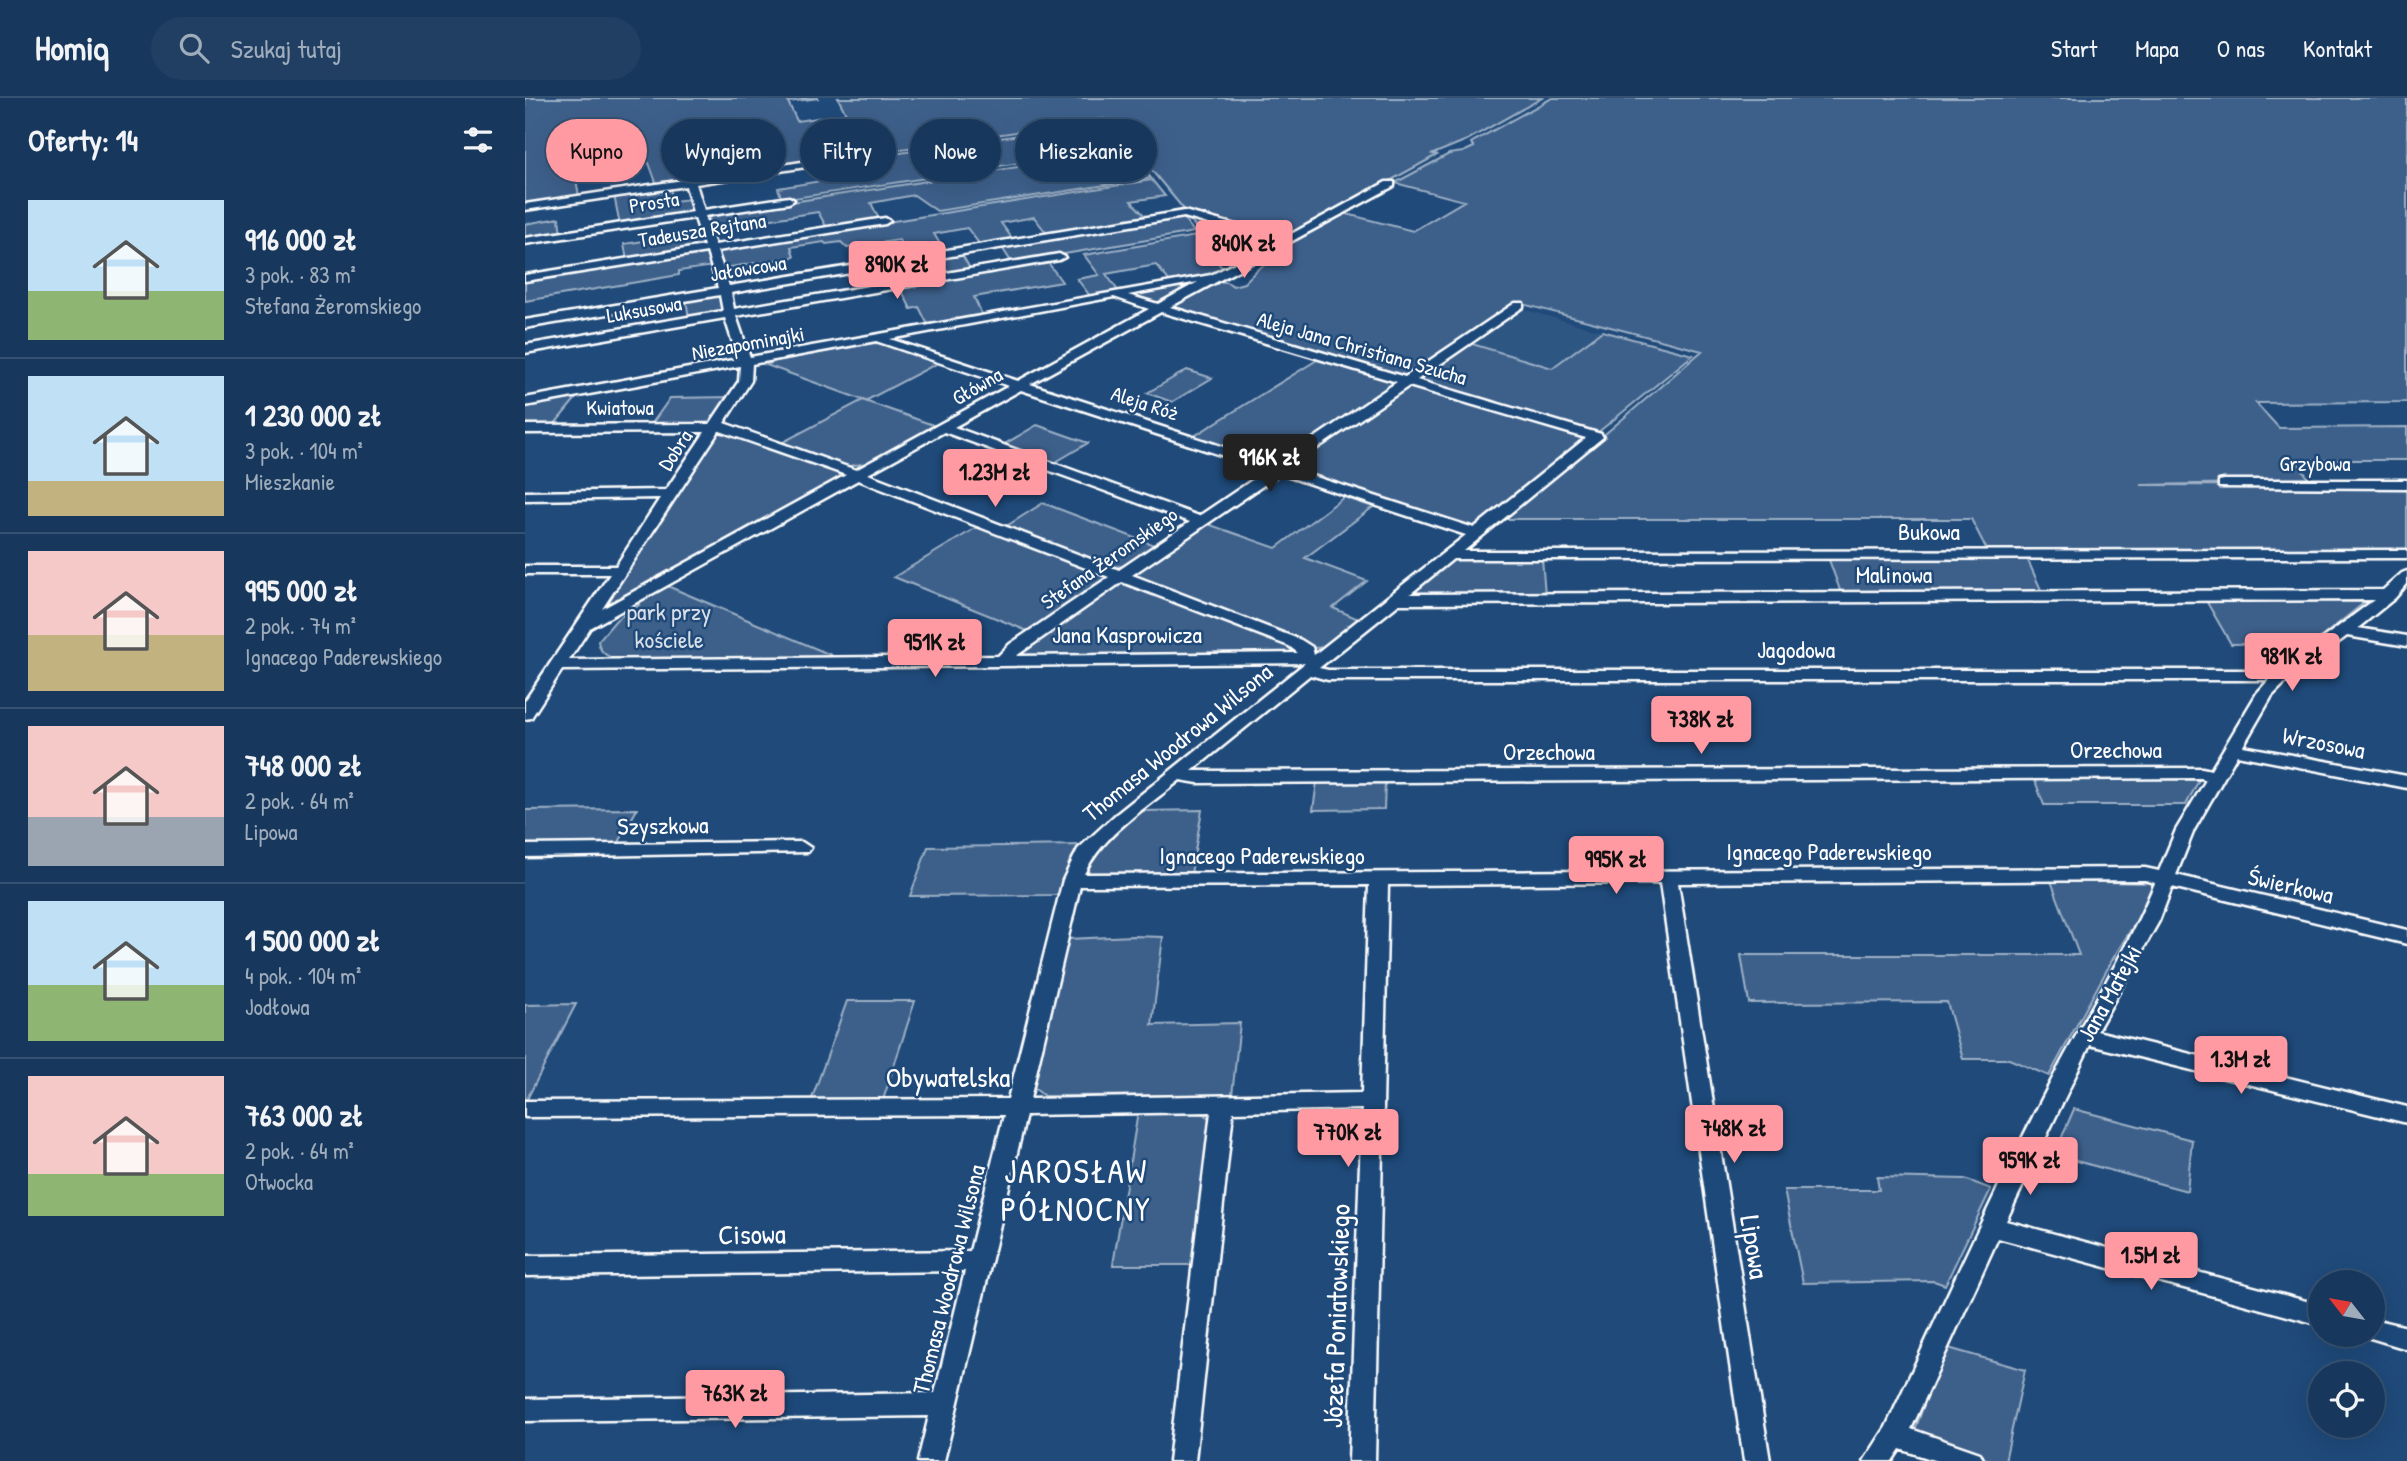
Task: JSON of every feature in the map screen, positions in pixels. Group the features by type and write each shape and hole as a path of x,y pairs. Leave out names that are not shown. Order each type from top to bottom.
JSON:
{"street":[{"path":"525,207 690,182 746,363"},
{"name":"Główna","path":"586,624 1389,184"},
{"name":"Prosta","path":"525,241 789,200"},
{"name":"Jałowcowa","path":"525,324 1184,214 1285,242"},
{"name":"Tadeusza Rejtana","path":"525,278 885,221"},
{"name":"Luksusowa","path":"525,349 1059,257"},
{"name":"Niezapominajki","path":"525,402 1226,273"},
{"name":"Aleja Jana Christiana Szucha","path":"1117,295 1595,437"},
{"name":"Stefana Żeromskiego","path":"1003,660 1017,647 1119,575 1519,305"},
{"name":"Aleja Róż","path":"877,339 1478,534"},
{"name":"Dobra","path":"525,714 716,427 745,380 746,363"},
{"name":"Kwiatowa","path":"525,429 716,427 858,475 1295,643 1306,650 1311,663"},
{"path":"945,428 1199,521"},
{"name":"Thomasa Woodrowa Wilsona","path":"931,1461 1072,880 1085,853 1100,837 1311,663 1398,599 1595,437"},
{"name":"Grzybowa","path":"2224,484 2407,484"},
{"path":"525,496 671,494"},
{"name":"Bukowa","path":"1452,555 2407,554"},
{"path":"525,570 621,570"},
{"name":"Jana Matejki","path":"1877,1461 1895,1435 2084,1036 2149,921 2185,830 2231,749 2265,693 2284,675 2390,595 2407,576"},
{"name":"Malinowa","path":"1398,599 2390,595"},
{"path":"2345,631 2407,641"},
{"name":"Jana Kasprowicza","path":"557,665 1003,660 1311,663"},
{"name":"Jagodowa","path":"1311,663 1328,675 2284,675"},
{"name":"Wrzosowa","path":"2231,749 2407,782"},
{"name":"Orzechowa","path":"1177,774 1198,778 2202,773 2215,777"},
{"name":"Szyszkowa","path":"525,851 801,848"},
{"name":"Ignacego Paderewskiego","path":"1072,880 2145,874 2165,880"},
{"name":"Lipowa","path":"1668,876 1757,1461"},
{"name":"Józefa Poniatowskiego","path":"1362,1461 1379,878"},
{"name":"Świerkowa","path":"2165,880 2407,937"},
{"path":"2084,1036 2407,1115"},
{"name":"Obywatelska","path":"525,1109 1017,1107 1371,1101"},
{"path":"1182,1461 1223,1104"},
{"path":"1993,1227 2308,1312"},
{"name":"Cisowa","path":"525,1266 979,1261"},
{"path":"2385,1332 2407,1338"},
{"path":"525,1410 945,1404"},
{"path":"1895,1435 1972,1461"}],"shaded area":[{"path":"1519,309 1602,331 1552,368 1469,343"}],"green space":[{"path":"525,98 819,98 788,102 797,121 800,121 800,164 786,166 786,119 661,119 661,182 677,182 657,185 647,163 647,119 546,119 546,182 576,182 579,196 525,204"},
{"path":"838,98 1542,98 1467,140 1433,154 1437,155 1284,239 1186,212 1157,177 1157,119 1015,119 1015,132 1001,134 1001,119 910,119 910,148 896,150 896,119 811,119 846,114"},
{"path":"1552,98 2407,98 2407,402 2256,403 2279,428 2407,427 2407,460 2296,460 2311,482 2141,485 2407,486 2407,549 1987,550 1971,519 1496,519 1598,440 1702,351 1519,303 1407,378 1171,306 1211,283 1226,282 1233,286 1244,283 1258,269 1286,252 1284,246 1343,213 1413,231 1464,201 1395,183 1449,154 1474,147 1471,143 1474,141"},
{"path":"1015,136 1015,164 1001,166 1001,138"},
{"path":"910,151 910,180 782,200 778,188 815,182 896,182 896,154"},
{"path":"1015,167 1015,182 1125,182 937,211 914,195 871,203 879,219 827,228 818,212 712,228 708,215 921,182 1001,182 1001,170"},
{"path":"1139,182 1154,182 1165,196 1131,201 1147,218 1048,235 1034,217 1001,223 1014,241 981,246 967,228 934,234 945,252 909,259 899,240 847,248 841,242 824,242 791,247 794,257 724,268 717,249"},
{"path":"669,187 674,201 690,199 695,213 620,225 614,195"},
{"path":"1182,216 1194,232 1012,263 1001,246"},
{"path":"1188,217 1250,235 1215,253"},
{"path":"559,218 561,234 525,240 525,224"},
{"path":"701,232 704,244 698,248 627,260 624,244"},
{"path":"1196,236 1224,270 1171,283 1156,265 1106,274 1119,292 1091,297 1077,279 1099,275 1084,255"},
{"path":"707,251 714,266 679,271 679,275 525,301 525,280"},
{"path":"961,253 971,270 931,277 921,260"},
{"path":"1047,261 1062,282 974,297 983,317 929,327 919,307 911,309 900,287"},
{"path":"1208,280 1162,305 1128,295"},
{"path":"721,294 726,312 689,319 686,299"},
{"path":"1602,331 1693,355 1596,434 1416,381 1469,343 1552,368"},
{"path":"874,343 886,344 940,362 865,401 936,426 874,462 843,467 781,443 863,400 766,365"},
{"path":"1317,360 1397,383 1273,466 1191,438"},
{"path":"1187,370 1212,378 1172,402 1147,393"},
{"path":"1407,385 1588,439 1476,529 1286,469"},
{"path":"577,397 554,425 525,426 525,406"},
{"path":"731,397 714,421 705,424 651,425 670,398"},
{"path":"1037,425 1088,443 1054,463 1003,445"},
{"path":"722,428 848,477 600,608"},
{"path":"1344,497 1373,507 1305,558 1367,581 1333,608 1363,621 1332,647 1314,648 1131,578 1131,574 1205,523 1276,548"},
{"path":"1043,503 1154,545 1124,566 1110,567 1005,527"},
{"path":"979,526 1112,577 1030,632 894,577"},
{"path":"2026,556 2042,592 1841,593 1828,557"},
{"path":"1542,558 1545,595 1407,595 1450,559"},
{"path":"1120,580 1298,649 1297,654 1011,657"},
{"name":"park przy kościele","path":"665,585 831,655 828,659 618,660 605,654 598,641 616,620 639,605 635,601"},
{"path":"2370,598 2314,643 2231,644 2205,599"},
{"path":"2034,778 2200,778 2186,805 2044,805"},
{"path":"1317,782 1385,782 1384,809 1313,810"},
{"path":"637,809 617,846 525,848 525,810"},
{"path":"1202,810 1191,874 1089,876 1085,868 1088,859 1141,811"},
{"path":"1083,845 1070,859 1060,895 910,896 928,847"},
{"path":"2051,881 2153,883 2140,915 2049,1076 2009,1059 1963,1059 1947,1002 1749,1003 1741,955 2079,955"},
{"path":"1163,937 1152,1025 1240,1023 1232,1095 1044,1096 1033,1087 1068,939"},
{"path":"847,1001 915,1001 883,1100 811,1101"},
{"path":"576,1004 526,1101 525,1101 525,1005"},
{"path":"2074,1109 2192,1140 2187,1191 2054,1155"},
{"path":"1199,1110 1211,1120 1192,1265 1113,1265 1138,1112"},
{"path":"1877,1177 1965,1179 1991,1189 1945,1285 1934,1281 1803,1283 1784,1190 1879,1190"},
{"path":"1945,1347 2025,1370 2005,1461 1970,1455 1915,1430"}],"district":[{"name":"JAROSŁAW PÓŁNOCNY","path":"1076,1190"}]}
